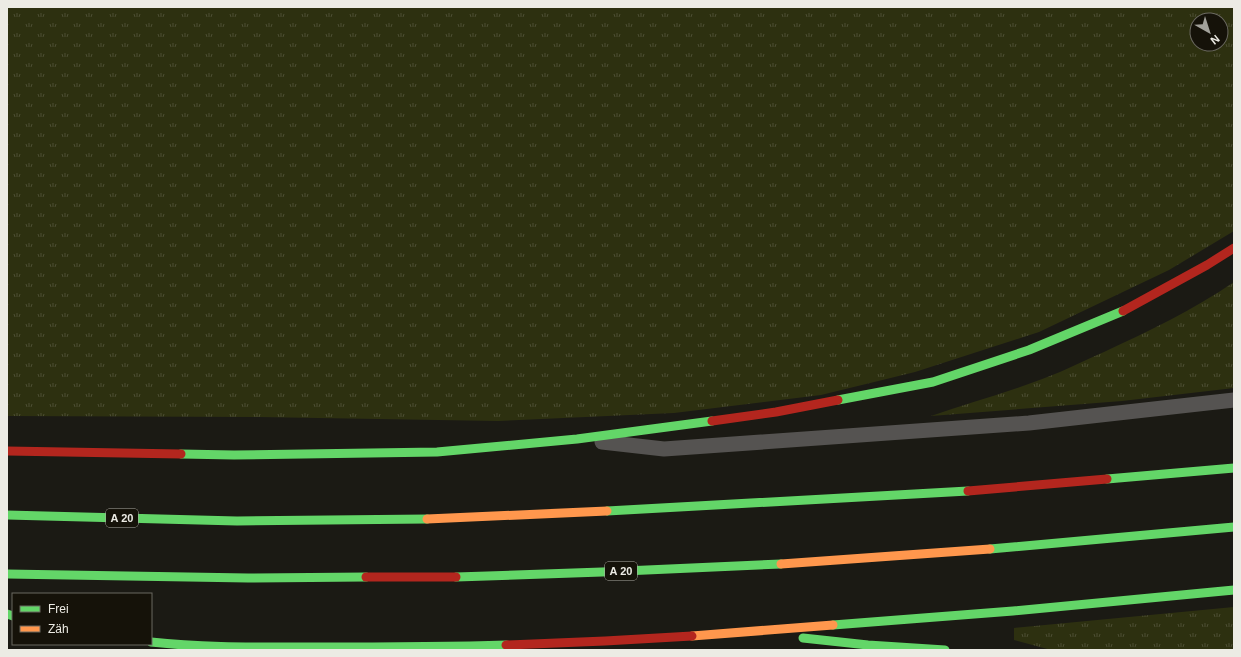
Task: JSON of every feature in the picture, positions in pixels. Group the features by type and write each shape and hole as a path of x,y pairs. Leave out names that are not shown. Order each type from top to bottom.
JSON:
{"highway":[{"path":"7,451 234,455 437,452 577,439 776,412 933,382 1029,350 1123,311 1207,265 1234,248"},
{"name":"A 20","path":"7,515 237,521 457,518 606,512 996,489 1234,468"},
{"name":"A 20","path":"7,574 248,578 443,577 602,572 820,562 1005,548 1234,527"},
{"path":"152,642 178,645 260,647 439,647 605,641 748,632 1013,611 1234,590"},
{"path":"748,632 868,645 945,650"}],"lane":[{"path":"577,439 664,449 1028,423 1234,400"}],"green space":[{"path":"7,7 1234,7 1234,231 1169,270 1039,332 915,372 821,395 674,413 498,421 259,417 7,416"},
{"path":"1234,282 1234,388 1122,401 931,416 1061,372 1170,320 1203,302"},
{"path":"1234,607 1234,650 1051,650 1014,640 1014,628"}],"traffic: fast":[{"path":"838,400 933,382 1029,350 1123,311"},
{"path":"181,454 234,455 437,452 577,439 712,421"},
{"path":"1107,479 1234,468"},
{"path":"607,511 968,491"},
{"path":"7,515 237,521 427,519"},
{"path":"990,549 1234,527"},
{"path":"456,577 781,564"},
{"path":"7,574 248,578 366,577"},
{"path":"833,625 1013,611 1234,590"},
{"path":"7,614 12,616"},
{"path":"803,638 868,645 945,650"},
{"path":"152,642 251,647 409,647 506,645"}],"traffic: slow":[{"path":"427,519 607,511"},
{"path":"781,564 990,549"},
{"path":"692,636 833,625"}],"traffic: jam":[{"path":"1123,311 1207,265 1234,248"},
{"path":"712,421 776,412 838,400"},
{"path":"7,451 181,454"},
{"path":"968,491 1107,479"},
{"path":"366,577 456,577"},
{"path":"506,645 692,636"}]}
